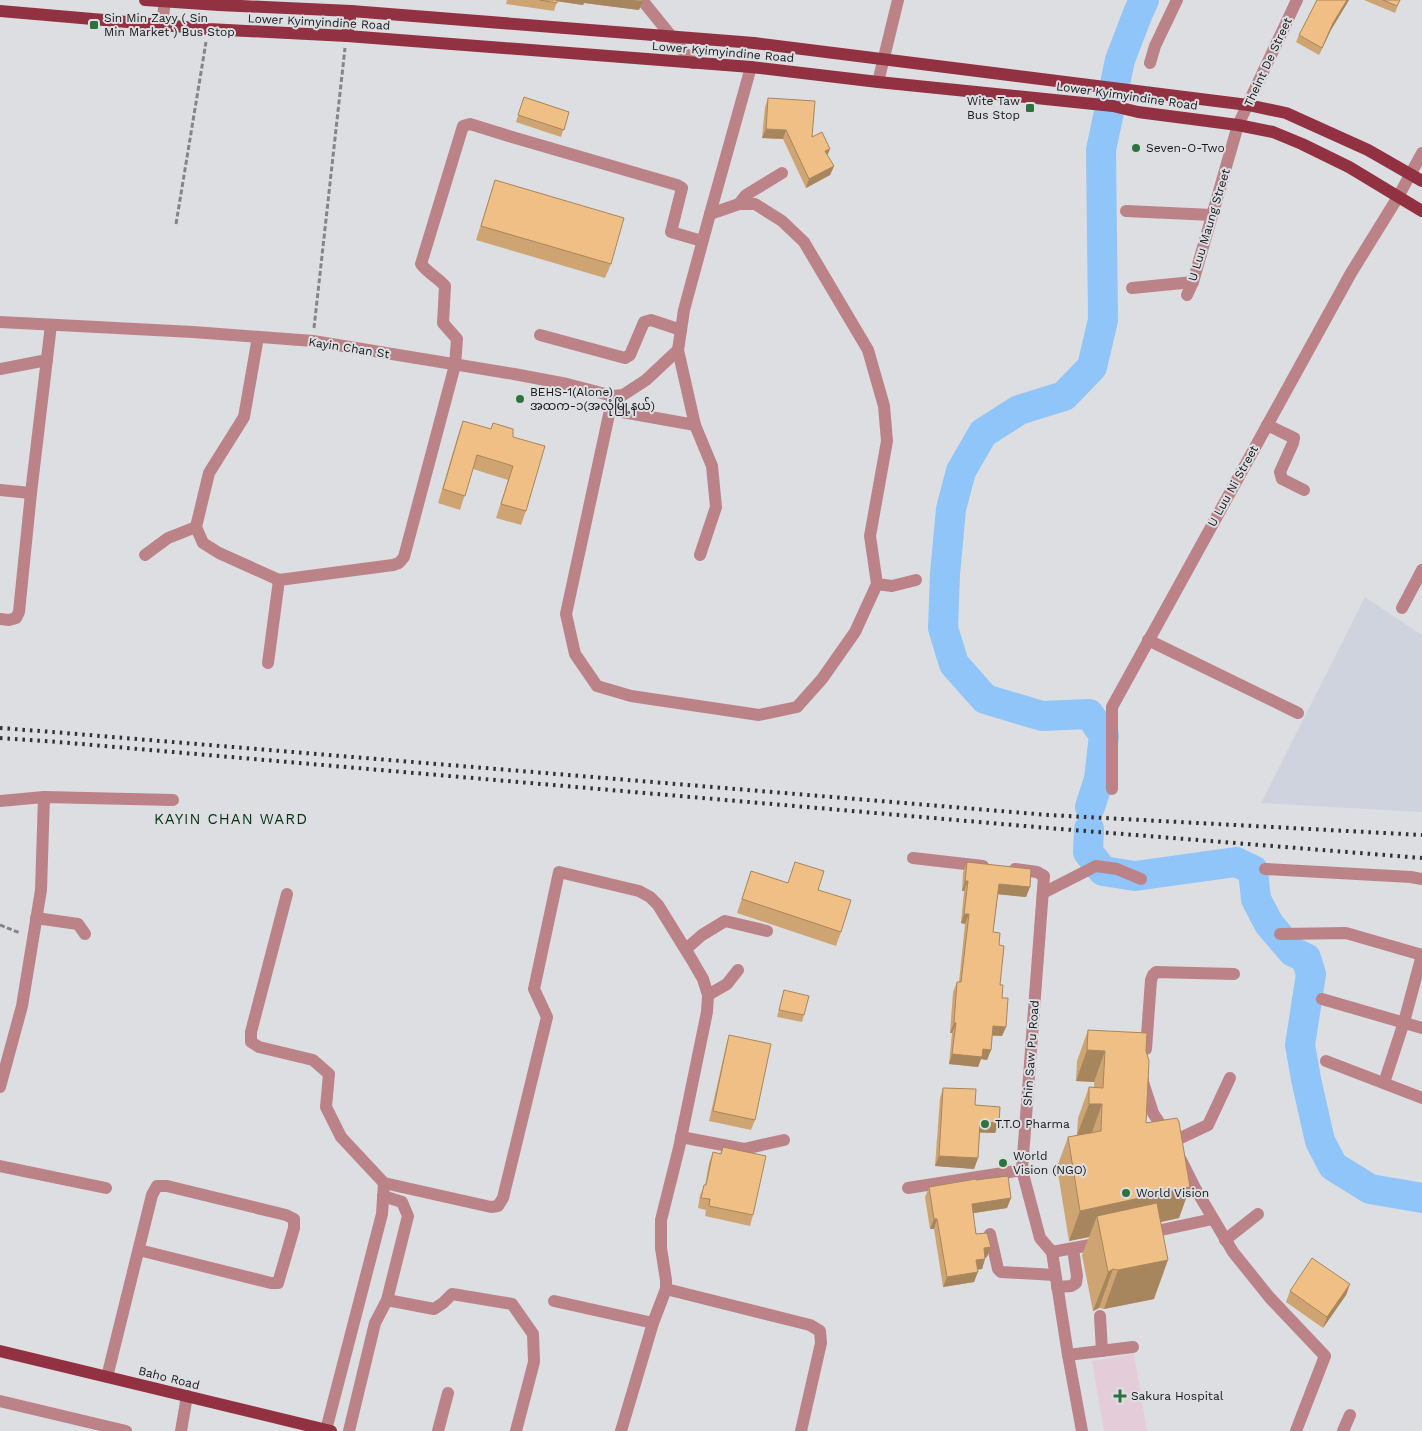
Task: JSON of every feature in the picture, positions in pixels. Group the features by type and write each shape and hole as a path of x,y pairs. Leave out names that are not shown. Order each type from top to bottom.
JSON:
{"main road":[{"name":"Lower Kyimyindine Road","path":"145,0 351,12 754,43 1248,105 1286,113 1368,150 1422,181"},
{"name":"Lower Kyimyindine Road","path":"0,11 208,29 347,36 751,67 878,82 1100,104 1138,112 1238,125 1273,132 1349,167 1422,211"},
{"path":"347,36 351,12"},
{"name":"Baho Road","path":"0,1351 328,1430"}],"street":[{"path":"642,0 693,63"},
{"path":"878,82 898,0"},
{"path":"1150,64 1155,46 1176,0"},
{"name":"Theint De Street","path":"1238,125 1297,0"},
{"path":"162,25 165,1"},
{"path":"700,555 716,507 712,466 695,425 678,350 684,310 751,67"},
{"path":"258,337 244,417 208,472 196,527 204,543 219,554 279,580 393,565 399,563 404,556 455,365 457,339 443,323 445,286 421,264 463,126 470,124 677,184 682,188 671,232 702,241"},
{"name":"U Luu Maung Street","path":"1187,295 1193,282 1238,125"},
{"name":"U Luu Ni Street","path":"1112,789 1112,707 1351,273 1398,197 1422,153"},
{"path":"739,204 746,195 782,173"},
{"path":"678,350 639,385 623,395 613,396 566,614 575,654 597,686 631,696 760,715 797,707 822,679 855,632 877,584 870,536 887,441 884,406 868,350 804,242 782,221 754,204 739,204 710,214"},
{"path":"1126,211 1212,215"},
{"path":"1132,288 1193,282"},
{"path":"540,335 625,358 630,356 644,322 651,320 681,330"},
{"name":"Kayin Chan St","path":"0,322 193,332 312,341 549,381 613,396"},
{"path":"0,619 10,620 16,618 19,612 51,325"},
{"path":"0,369 47,360"},
{"path":"611,410 695,425"},
{"path":"1266,425 1294,438 1280,472 1282,479 1304,490"},
{"path":"0,490 31,493"},
{"path":"145,555 168,538 196,527"},
{"path":"1402,608 1422,570"},
{"path":"268,663 279,580"},
{"path":"877,584 892,586 916,580"},
{"path":"1148,640 1298,713"},
{"path":"0,801 44,797 173,800"},
{"path":"0,1087 22,1006 41,890 44,797"},
{"name":"Shin Saw Pu Road","path":"912,858 1037,872 1044,876 1022,1170 1040,1238 1052,1252 1082,1431"},
{"path":"1043,893 1096,866 1117,869 1141,879"},
{"path":"1265,869 1410,877 1422,880"},
{"path":"287,894 251,1032 251,1042 258,1047 313,1060 329,1074 326,1107 337,1130 341,1137 384,1183 491,1207 498,1206 503,1198 547,1017 534,989 559,872 639,891 650,897 658,905 686,949 703,979 708,995 707,1012 681,1137 661,1220 661,1248 666,1289 653,1324 621,1431"},
{"path":"36,918 78,924 85,934"},
{"path":"686,949 702,935 725,921 767,931"},
{"path":"1280,934 1346,933 1422,955 1404,1022 1384,1083"},
{"path":"708,995 727,984 738,970"},
{"path":"1234,974 1156,972 1153,975 1151,980 1143,1082 1153,1113 1172,1142 1195,1188 1225,1240 1270,1298 1325,1356 1300,1430"},
{"path":"1322,999 1422,1028"},
{"path":"1326,1061 1422,1098"},
{"path":"1172,1142 1208,1125 1230,1078"},
{"path":"681,1137 744,1149 784,1140"},
{"path":"0,1166 106,1188"},
{"path":"908,1188 1022,1170"},
{"path":"328,1430 382,1214 384,1183"},
{"path":"107,1377 152,1195 157,1186 286,1215 294,1219 294,1228 278,1283 271,1283 139,1250"},
{"path":"349,1431 375,1323 387,1300 408,1216 402,1202 383,1196"},
{"path":"1225,1240 1258,1214"},
{"path":"1139,1235 1213,1219"},
{"path":"990,1234 998,1270 1001,1272 1056,1281 1072,1286 1076,1283 1078,1276 1074,1249"},
{"path":"1052,1252 1111,1241"},
{"path":"666,1289 810,1325 820,1331 821,1343 801,1431"},
{"path":"387,1300 434,1309 452,1294 512,1304 533,1334 534,1362 516,1431"},
{"path":"554,1301 653,1324"},
{"path":"1100,1316 1102,1351"},
{"path":"1068,1354 1133,1347"},
{"path":"438,1431 448,1393"},
{"path":"180,1431 187,1396"},
{"path":"0,1401 126,1431"},
{"path":"1343,1431 1350,1415"}],"path":[{"path":"176,224 208,29"},
{"path":"312,341 347,36"},
{"path":"0,925 33,938"}],"shaded area":[{"path":"1365,597 1422,635 1422,812 1261,803"},
{"name":"Sakura Hospital","path":"1134,1354 1147,1431 1104,1431 1092,1361"}],"building":[{"path":"540,0 557,0 557,3"},
{"path":"1317,0 1347,0 1333,23 1322,48 1299,35"},
{"path":"1383,0 1400,0 1397,6"},
{"path":"524,97 569,112 564,130 518,115"},
{"path":"768,98 815,101 812,137 822,132 830,149 825,151 834,166 809,179 786,130 766,129"},
{"path":"495,180 624,218 611,264 481,226"},
{"path":"463,421 491,429 493,423 513,429 513,437 545,446 526,511 501,504 513,466 477,455 465,496 443,489"},
{"path":"795,862 824,871 818,890 851,900 841,932 742,899 751,871 788,883"},
{"path":"967,862 1031,869 1030,887 999,884 993,932 1000,933 999,945 1004,946 1000,985 1003,985 1002,998 1008,998 1006,1027 993,1026 991,1050 983,1049 982,1057 952,1054 956,1023 954,1023 957,982 961,982 969,914 964,914 968,881 965,881"},
{"path":"784,990 809,996 804,1015 779,1010"},
{"path":"1088,1030 1147,1033 1146,1051 1149,1061 1146,1123 1177,1118 1190,1187 1080,1211 1068,1137 1101,1131 1102,1104 1089,1104 1089,1087 1103,1088 1105,1051 1087,1050"},
{"path":"729,1035 771,1044 755,1120 713,1111"},
{"path":"943,1088 976,1089 975,1105 1000,1107 999,1123 980,1122 978,1158 939,1156"},
{"path":"723,1147 766,1156 753,1215 709,1206 710,1199 701,1198 704,1185 706,1185 713,1152 721,1154"},
{"path":"1008,1176 1011,1198 972,1204 976,1234 987,1233 991,1247 984,1248 985,1259 976,1260 978,1272 947,1277 937,1219 934,1219 929,1187"},
{"path":"1157,1203 1168,1260 1118,1270 1113,1269 1108,1272 1097,1216"},
{"path":"1312,1258 1350,1284 1327,1317 1290,1291"}],"waterway":[{"path":"1090,807 1099,779 1104,735 1089,714 1042,716 985,699 954,664 943,628 945,574 951,509 961,471 983,433 1019,410 1064,396 1092,367 1103,320 1101,150 1120,60 1144,0"},
{"path":"1089,829 1088,852 1103,871 1135,876 1236,862 1253,870 1256,899 1269,924 1293,952 1306,958 1311,974 1300,1045 1320,1141 1333,1166 1370,1189 1422,1198"}],"railway":[{"path":"0,728 1048,815 1422,835"},
{"path":"0,738 1048,828 1422,858"}],"place":[{"name":"Sin Min Zayy ( Sin Min Market ) Bus Stop","path":"94,25"},
{"name":"Wite Taw Bus Stop","path":"1030,108"},
{"name":"Seven-O-Two","path":"1136,148"},
{"name":"BEHS-1(Alone) အထက-၁(အလုံမြို့နယ်)","path":"520,399"},
{"name":"T.T.O Pharma","path":"985,1124"},
{"name":"World Vision (NGO)","path":"1003,1163"},
{"name":"World Vision","path":"1126,1193"},
{"name":"Sakura Hospital","path":"1120,1396"}],"district":[{"name":"KAYIN CHAN WARD","path":"231,819"}]}
